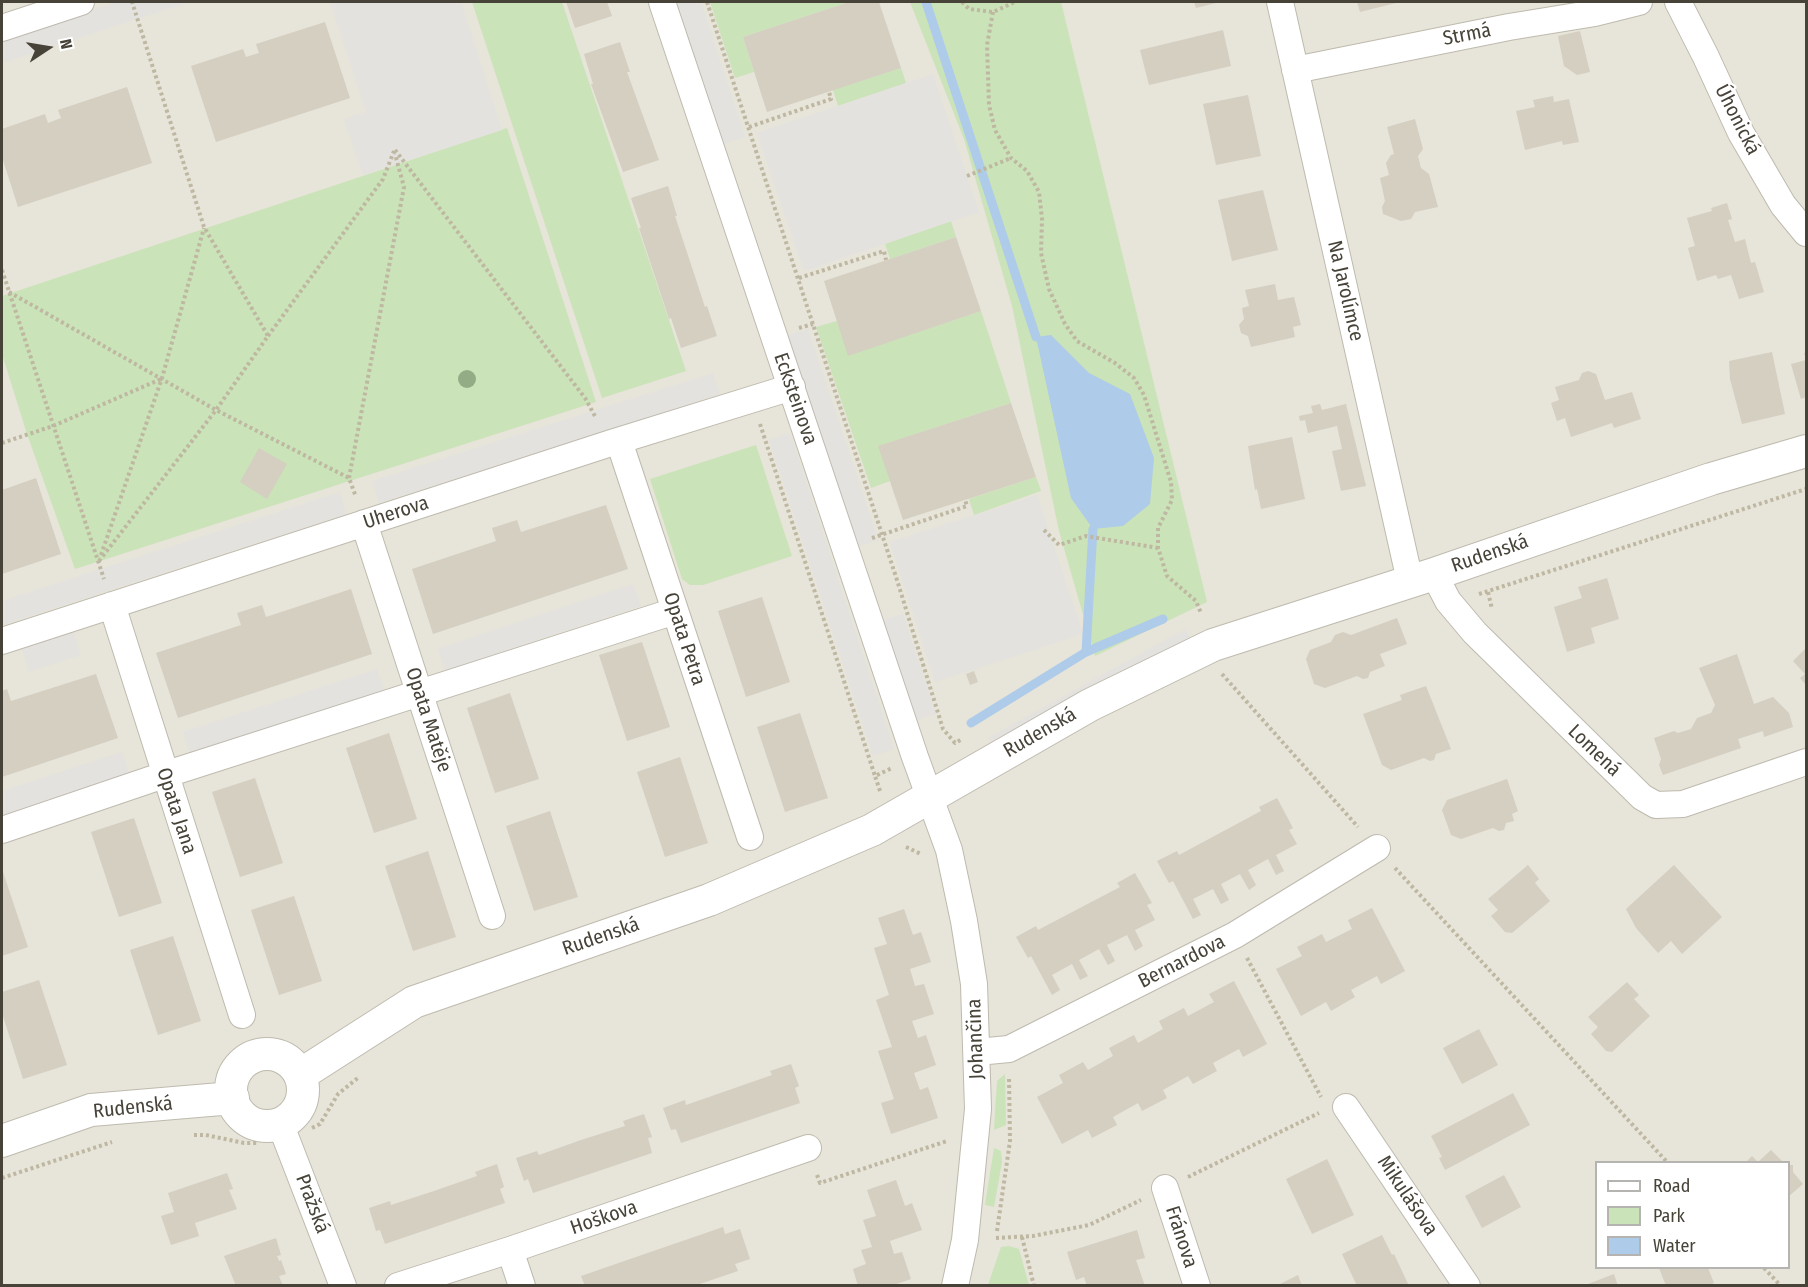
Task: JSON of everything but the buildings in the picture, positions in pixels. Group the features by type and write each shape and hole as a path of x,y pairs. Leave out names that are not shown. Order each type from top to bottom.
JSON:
{"street":[{"path":"2,28 81,2"},
{"name":"Ecksteinova","path":"662,2 929,796"},
{"name":"Na Jarolímce","path":"1280,2 1431,585"},
{"name":"Strmá","path":"1296,70 1639,2"},
{"name":"Úhonická","path":"1678,2 1741,133 1783,205 1806,233"},
{"name":"Uherova","path":"2,640 792,387"},
{"name":"Opata Petra","path":"615,442 675,611 750,837"},
{"name":"Rudenská","path":"300,1075 414,1002 709,900 872,830 1090,705 1214,645 1431,585 1711,479 1806,451"},
{"name":"Opata Matěje","path":"364,523 492,916"},
{"name":"Lomená","path":"1431,585 1475,633 1642,797 1656,805 1683,804 1806,762"},
{"name":"Opata Jana","path":"112,606 242,1015"},
{"path":"2,830 164,774 675,611"},
{"name":"Johančina","path":"929,796 949,850 974,984 978,1109 964,1239 955,1286"},
{"name":"Bernardova","path":"977,1052 1009,1050 1235,935 1377,849"},
{"path":"262,1054 274,1054 294,1065 300,1075 303,1084 301,1103 289,1119 284,1132 271,1126 251,1122 242,1115 232,1098 235,1075 241,1065 250,1058 262,1054"},
{"name":"Rudenská","path":"2,1141 91,1110 232,1098"},
{"name":"Mikulášova","path":"1337,1108 1467,1286"},
{"name":"Pražská","path":"284,1132 343,1286"},
{"name":"Hoškova","path":"398,1286 808,1148"},
{"name":"Fránova","path":"1165,1188 1197,1286"},
{"path":"510,1250 522,1286"}],"path":[{"path":"132,2 204,227 268,336"},
{"path":"707,2 897,580 943,729 955,743 966,738"},
{"path":"962,2 969,9 993,12 1015,2"},
{"path":"993,12 987,45 989,105 995,130 1011,158 1027,171 1039,192 1042,219 1041,253 1049,289 1065,324 1077,341 1115,363 1134,378 1144,395 1171,482 1172,500 1158,528 1158,548 1167,576 1196,601 1214,645 1222,674 1377,849 1666,1161"},
{"path":"749,127 831,99 829,92"},
{"path":"99,561 216,410 383,179 394,150"},
{"path":"394,150 585,398 615,442"},
{"path":"364,523 349,478 404,187 394,150"},
{"path":"967,176 1011,158"},
{"path":"99,561 162,378 204,227"},
{"path":"798,278 884,251 886,260"},
{"path":"2,270 112,606"},
{"path":"9,292 216,410 349,478"},
{"path":"2,443 53,426 162,378"},
{"path":"1431,585 1488,592 1806,489"},
{"path":"845,547 967,506 965,500"},
{"path":"1044,530 1059,545 1086,536 1158,548"},
{"path":"1191,619 1202,613"},
{"path":"903,845 921,854 926,862"},
{"path":"1235,935 1322,1099"},
{"path":"1009,1050 1010,1141 996,1238 1022,1237 1089,1226 1337,1108"},
{"path":"186,1136 206,1135 244,1143 320,1124 338,1094 365,1072"},
{"path":"808,1148 820,1183 956,1138 975,1137 1010,1141"},
{"path":"2,1178 109,1142 121,1141"},
{"path":"1022,1237 1034,1286"},
{"path":"1765,1269 1781,1286"}],"shaded area":[{"path":"2,2 1806,2 1806,1285 2,1286"},
{"path":"116,2 189,2 2,63 2,39"},
{"path":"330,2 461,2 502,130 363,175 344,119 366,112"},
{"path":"676,2 701,2 745,137 723,144"},
{"path":"933,74 979,212 804,271 757,133"},
{"path":"808,329 878,540 856,547 787,336"},
{"path":"713,373 720,394 379,503 372,481"},
{"path":"790,433 894,749 873,756 769,440"},
{"path":"340,492 346,514 2,625 2,601"},
{"path":"1037,495 1083,634 935,682 890,542"},
{"path":"633,584 641,606 445,670 438,649"},
{"path":"903,614 936,714 914,721 881,621"},
{"path":"1185,629 1198,652 1000,756 988,738"},
{"path":"74,632 80,655 29,672 22,649"},
{"path":"377,669 384,691 190,754 183,732"},
{"path":"122,752 129,774 2,816 2,791"}],"green space":[{"path":"472,2 562,2 686,371 602,398"},
{"path":"710,2 849,2 743,37 754,72 735,78"},
{"path":"910,2 1061,2 1207,602 1095,656 1059,531 1012,306 964,139"},
{"path":"901,68 906,83 838,106 833,90"},
{"path":"507,128 596,402 75,569 27,434 2,354 2,296"},
{"path":"951,221 956,237 890,259 885,244"},
{"path":"981,311 1011,403 879,446 890,481 871,488 816,327 837,321 849,355"},
{"path":"756,445 792,556 703,585 690,585 682,579 650,479"},
{"path":"1036,477 1041,491 974,515 969,499"},
{"path":"1005,1074 1006,1125 994,1130 997,1081"},
{"path":"994,1148 1001,1151 1002,1162 994,1207 985,1205"},
{"path":"1009,1246 1019,1249 1029,1285 988,1285 1001,1247"}],"water":[{"path":"1051,335 1089,373 1130,394 1154,458 1150,504 1123,526 1093,529 1071,498 1036,337"}],"waterway":[{"path":"926,2 1036,337"},
{"path":"1086,652 1093,529"},
{"path":"971,723 1086,652 1163,619"}]}
